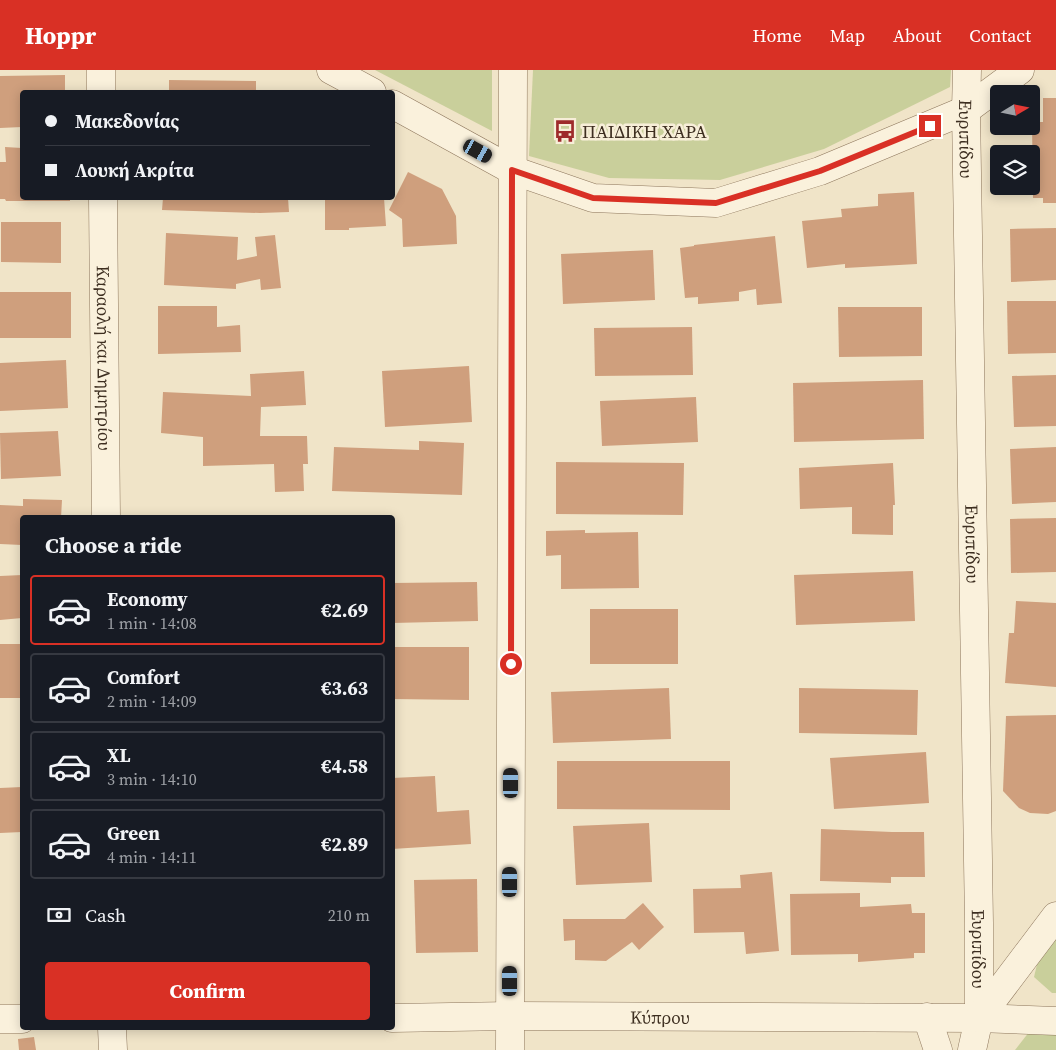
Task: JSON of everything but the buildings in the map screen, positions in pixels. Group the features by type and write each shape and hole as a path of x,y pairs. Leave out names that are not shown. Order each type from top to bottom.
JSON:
{"street":[{"path":"101,70 101,90"},
{"path":"332,70 368,90"},
{"path":"510,1050 512,70"},
{"name":"Ευριπίδου","path":"967,70 966,110 979,913 979,1018"},
{"path":"395,106 512,170 593,198 716,203 820,171 966,110 1020,70"},
{"name":"Καραολή και Δημητρίου","path":"102,200 106,515"},
{"path":"972,1050 979,1018 1056,916"},
{"name":"Κύπρου","path":"395,1018 510,1016 979,1018 1056,1021"},
{"path":"927,1018 938,1050"},
{"path":"0,1019 20,1019"},
{"path":"112,1030 113,1050"}],"green space":[{"path":"375,70 492,70 492,131"},
{"path":"533,70 951,70 950,87 824,149 720,180 609,178 529,156"},
{"path":"1056,934 1056,993 1052,993 1034,977 1039,956"},
{"path":"1056,1023 1056,1050 1015,1050 1033,1027"}],"place":[{"name":"ΠΑΙΔΙΚΗ ΧΑΡΑ","path":"565,131"}],"route":[{"path":"511,664 512,170 593,198 716,203 820,171 930,126"}]}
